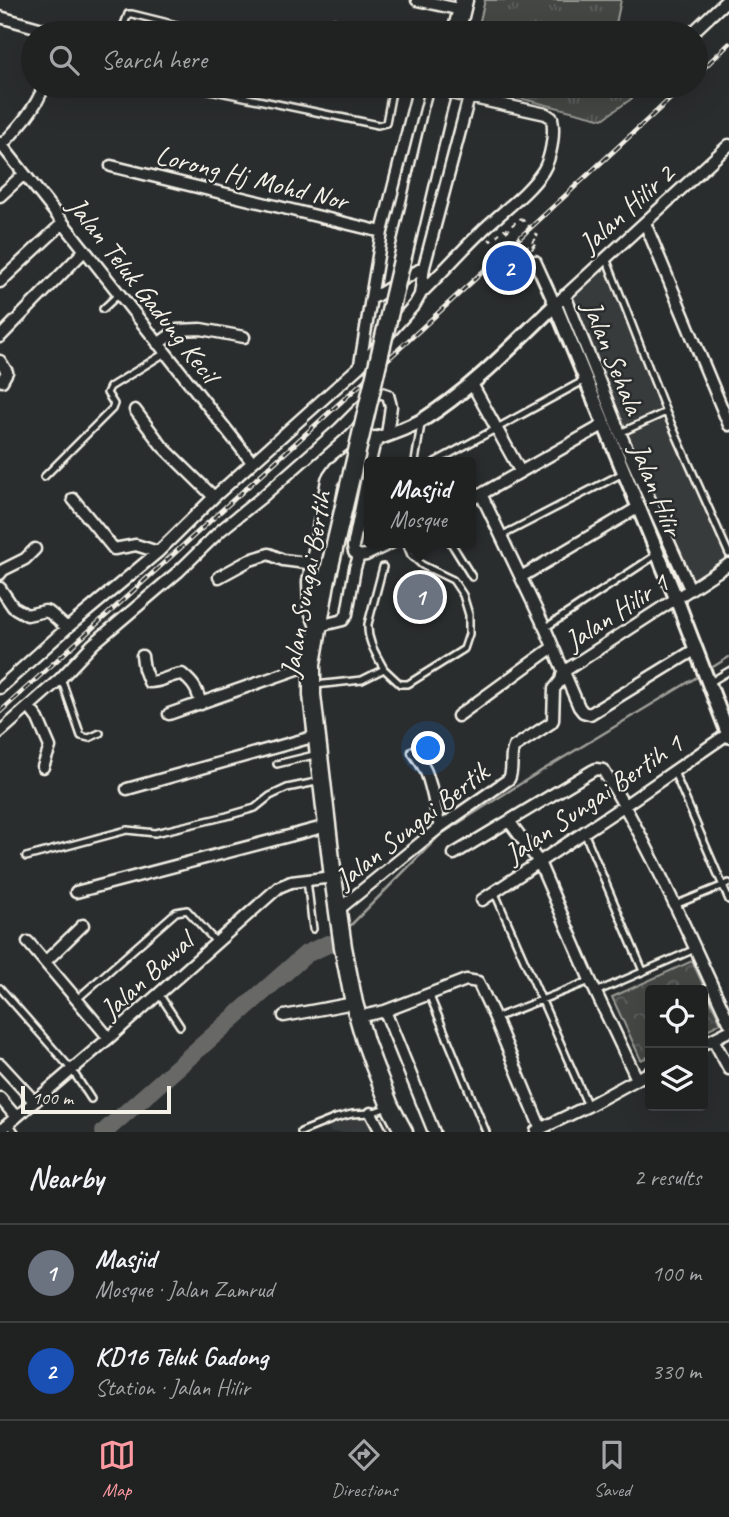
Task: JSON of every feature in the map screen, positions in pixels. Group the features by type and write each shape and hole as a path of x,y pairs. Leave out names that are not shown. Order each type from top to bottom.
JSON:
{"main road":[{"name":"Jalan Sungai Bertih","path":"404,1132 390,1106 356,1010 333,877 312,685 326,583 440,98"},
{"path":"319,626 312,608 311,582 330,480 337,470 381,438"}],"street":[{"path":"417,0 463,5"},
{"path":"704,21 724,1"},
{"path":"0,17 21,23"},
{"path":"1,145 27,117 40,98"},
{"path":"360,366 382,232 415,98"},
{"path":"419,295 469,98"},
{"path":"0,688 159,552 214,496 360,366 408,313 419,295 479,233 534,183 545,168 551,149 554,126 552,118 545,114 473,98"},
{"name":"Jalan Teluk Gadung Kecil","path":"1,145 252,462"},
{"name":"Jalan Hilir 2","path":"555,305 728,150"},
{"name":"Lorong Hj Mohd Nor","path":"111,166 382,232"},
{"path":"0,196 24,174"},
{"path":"0,282 63,223"},
{"path":"645,223 729,425"},
{"path":"0,337 85,250"},
{"name":"Jalan Hilir","path":"535,261 605,424 729,734"},
{"path":"371,299 424,267"},
{"name":"Jalan Sehala","path":"565,295 620,433 690,589"},
{"path":"381,438 422,421 472,384 555,305"},
{"path":"158,344 177,330 201,329 244,337"},
{"path":"0,361 7,372 2,381"},
{"path":"472,384 520,471"},
{"path":"0,733 61,678 102,636 179,571 221,530 340,429 375,393 382,393 388,395 391,406 372,457"},
{"path":"135,410 162,446 214,496"},
{"path":"476,497 605,424"},
{"path":"364,494 354,552 359,556 366,555 381,548"},
{"path":"481,494 583,712 590,714 696,649"},
{"path":"73,499 114,548 136,545 159,552"},
{"path":"521,577 639,508"},
{"path":"0,573 25,559 35,549"},
{"path":"219,577 250,560 269,554 283,561 314,564"},
{"path":"319,626 343,620 347,614 359,556"},
{"name":"Jalan Hilir 1","path":"563,672 729,564"},
{"path":"0,588 13,607 27,615 45,611 67,628"},
{"path":"458,716 553,647"},
{"path":"142,656 149,682 160,682 182,674 197,689 201,704"},
{"path":"169,714 313,664"},
{"name":"Jalan Sungai Bertik","path":"338,910 440,827 509,779 514,747 553,720 554,689 563,672"},
{"path":"29,706 50,747 43,767"},
{"name":"Jalan Sungai Bertih 1","path":"482,900 729,734"},
{"path":"127,789 316,736"},
{"path":"414,752 426,772 440,827"},
{"path":"454,854 596,769 603,770 625,805 729,1021"},
{"path":"509,821 539,862 637,1079"},
{"path":"76,892 327,826"},
{"name":"Jalan Bawal","path":"0,1131 14,1124 34,1101 279,887 291,882 333,877"},
{"path":"45,962 83,925"},
{"path":"29,942 108,1038"},
{"path":"284,1016 356,1010 385,1011 466,980 478,982 495,1018 538,1131 645,1075"},
{"path":"385,1011 435,1132"},
{"path":"708,1042 729,1031"},
{"path":"713,1039 729,1069"},
{"path":"0,1064 34,1101"},
{"path":"0,1098 14,1124"},
{"path":"371,1113 381,1132"}],"lane":[{"path":"124,21 132,14 160,21"},
{"path":"249,98 378,125 386,123 391,98"},
{"path":"606,258 666,412 729,554"},
{"path":"103,309 120,293"},
{"path":"44,477 112,409 114,404 107,390 165,353"},
{"path":"444,457 586,380"},
{"path":"620,433 666,412"},
{"path":"416,457 422,421"},
{"path":"501,536 624,472"},
{"path":"383,567 368,631 372,646 384,669 400,684 408,684 464,649 469,634 469,615 463,595 453,580 422,565 411,555 408,548"},
{"path":"454,548 472,577"},
{"path":"545,628 657,554"},
{"path":"312,685 362,680 384,669"},
{"path":"706,676 729,671"},
{"path":"61,678 81,736 89,738 100,733"},
{"path":"277,764 318,754"},
{"path":"674,772 726,884 729,900"},
{"path":"26,857 127,830 155,833 227,816 254,808 287,788 322,780"},
{"path":"584,832 643,971"},
{"path":"307,880 313,929"},
{"path":"675,905 726,884"},
{"path":"494,891 588,1106"},
{"path":"76,1000 176,912 187,910 216,942"},
{"path":"596,992 695,949"},
{"path":"495,1018 590,980"},
{"path":"0,988 72,1070 91,1099"},
{"path":"159,994 180,1027"},
{"path":"429,994 485,1132"},
{"path":"301,1132 352,1114 371,1113 390,1106"},
{"path":"323,1123 327,1132"}],"path":[{"path":"506,231 521,218 539,237 509,268"},
{"path":"523,252 536,243 526,255 535,261"},
{"path":"521,260 511,270 503,262 519,247 523,252"}],"shaded area":[{"path":"606,263 667,420 728,559 692,584 621,427 570,296"},
{"path":"378,1115 388,1132 330,1132 328,1127 354,1116"}],"green space":[{"path":"485,0 621,0 617,21 480,21"},
{"path":"519,98 633,98 603,119"},
{"path":"692,961 703,985 645,985 645,1058 641,1060 612,997"},
{"path":"708,995 721,1023 708,1030"}],"waterway":[{"path":"708,670 729,657"},
{"path":"350,926 440,835 702,674"},
{"path":"104,1132 306,954 328,944"}],"railway":[{"path":"708,64 729,44"},
{"path":"0,712 671,98"}],"place":[{"name":"KD16 Teluk Gadong","path":"509,268"},
{"name":"Masjid","path":"420,597"}]}
